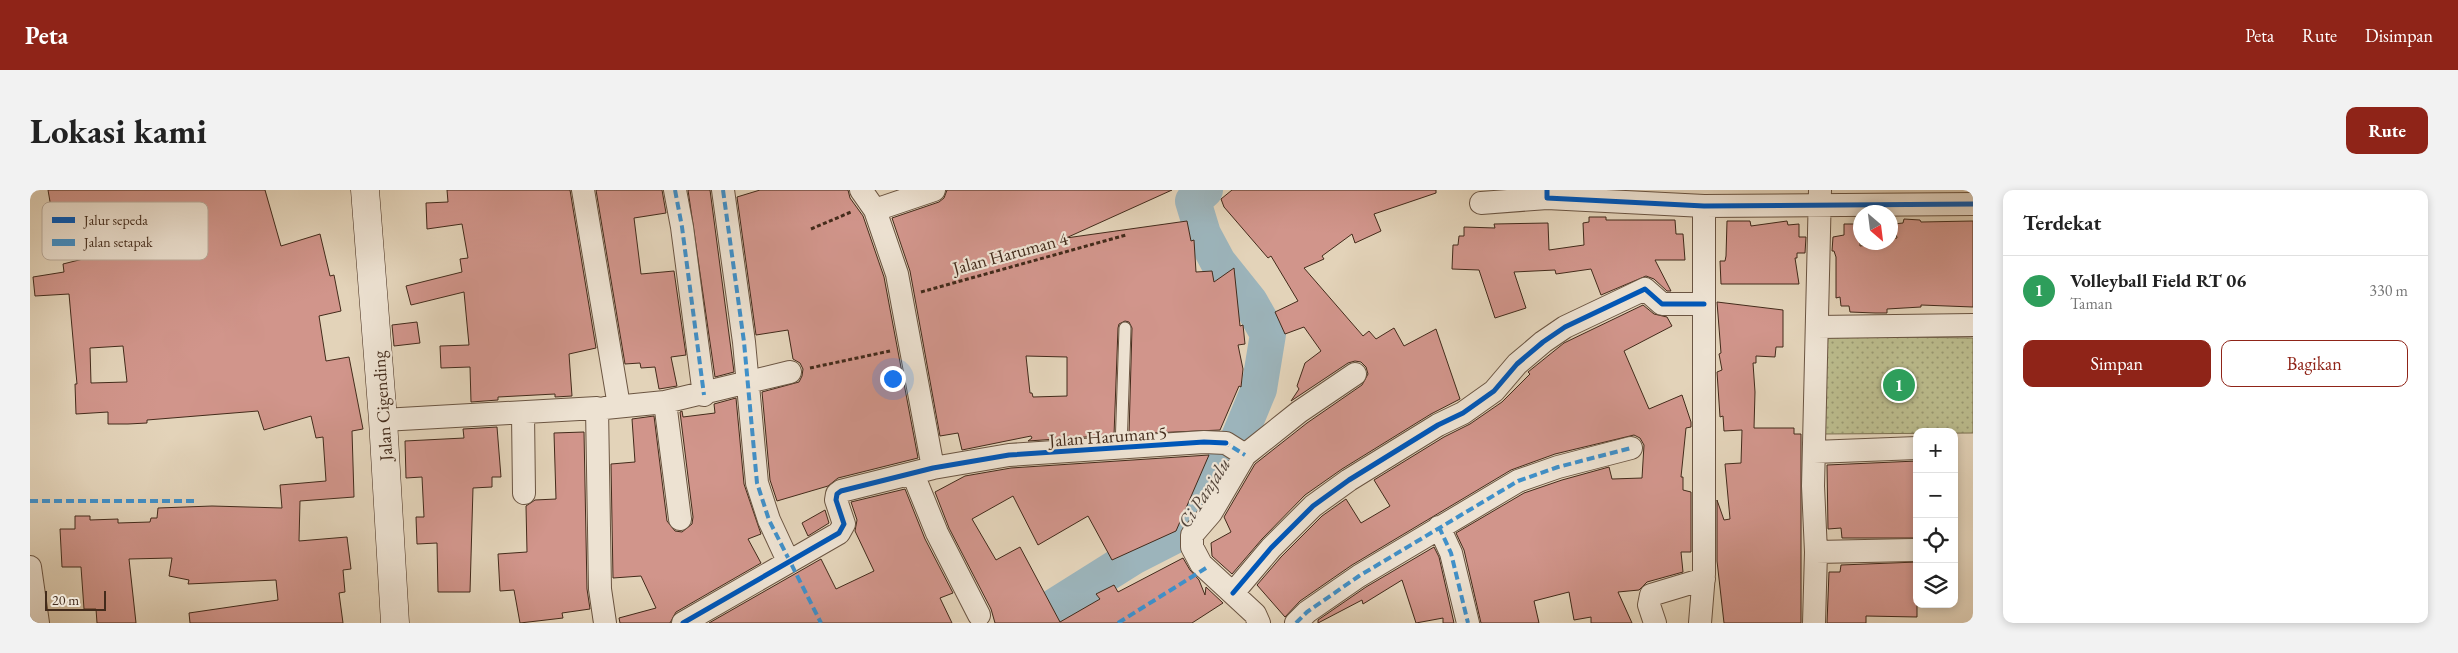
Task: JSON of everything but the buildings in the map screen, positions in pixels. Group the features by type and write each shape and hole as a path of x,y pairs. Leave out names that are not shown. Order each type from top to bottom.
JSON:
{"street":[{"name":"Jalan Cigending","path":"365,190 384,420 395,623"},
{"path":"583,190 619,406"},
{"path":"675,190 685,246 704,395"},
{"path":"683,623 788,561 769,520 757,483 739,298 724,190"},
{"path":"934,190 869,201 897,274 910,348 923,471 937,533 979,615"},
{"path":"1481,203 1547,194 1704,206 1820,198 1973,204"},
{"path":"1814,623 1816,552 1813,486 1820,198"},
{"path":"1700,623 1704,579 1704,206"},
{"path":"1233,593 1271,548 1313,506 1349,480 1438,425 1463,413 1494,391 1517,364 1543,342 1565,327 1645,289 1662,304 1704,304"},
{"path":"1818,327 1973,325"},
{"path":"384,420 523,414 665,402 704,395 790,372"},
{"path":"1259,623 1255,614 1202,564 1192,547 1192,535 1211,513 1238,450 1355,374"},
{"path":"665,402 680,519"},
{"path":"597,408 600,589 605,623"},
{"path":"523,414 524,493"},
{"name":"Jalan Haruman 5","path":"788,561 839,533 843,528 844,524 836,500 837,494 841,491 923,471 1009,455 1204,442 1238,450"},
{"path":"1296,623 1307,612 1359,576 1518,481 1558,467 1631,448"},
{"path":"1814,452 1913,448"},
{"path":"1439,527 1451,552 1468,623"},
{"path":"1816,552 1913,550"},
{"path":"30,567 38,623"},
{"path":"1655,623 1649,605 1651,595 1704,579"}],"lane":[{"path":"1121,449 1125,328"}],"path":[{"path":"811,228 869,201"},
{"path":"790,372 910,348"}],"green space":[{"path":"1828,336 1973,338 1973,433 1958,433 1958,428 1913,428 1913,433 1822,434"}],"waterway":[{"name":"Ci Panjalu","path":"1028,623 1133,557 1176,535 1235,447 1259,389 1268,334 1250,302 1218,262 1203,234 1193,201 1205,190"}],"marked path":[{"path":"675,190 682,227 704,395"},
{"path":"723,190 744,342 757,483 769,520 821,623"},
{"path":"1222,442 1245,455"},
{"path":"1296,623 1307,612 1359,576 1518,481 1558,467 1631,448"},
{"path":"30,501 195,501"},
{"path":"1439,527 1451,553 1468,623"},
{"path":"1118,623 1206,568"}],"cycle path":[{"path":"1547,190 1547,198 1704,206 1973,204"},
{"path":"1233,593 1271,548 1313,506 1349,480 1438,425 1463,413 1494,391 1517,364 1543,342 1565,327 1645,289 1662,304 1704,304"},
{"path":"683,623 839,533 844,524 836,500 837,494 841,491 933,468 1009,455 1204,442 1226,443"}],"place":[{"name":"Volleyball Field RT 06","path":"1899,385"}]}
